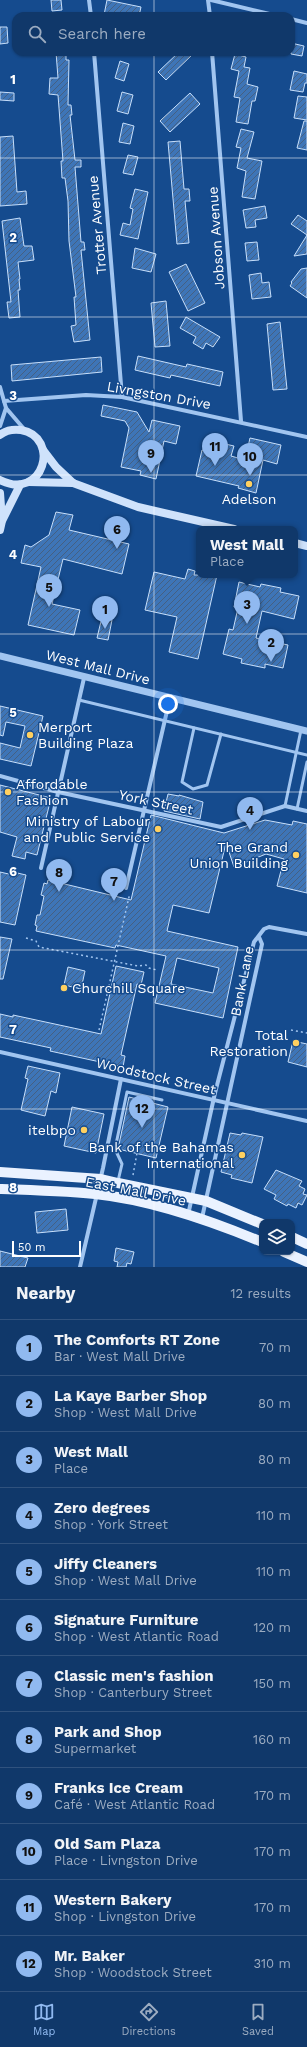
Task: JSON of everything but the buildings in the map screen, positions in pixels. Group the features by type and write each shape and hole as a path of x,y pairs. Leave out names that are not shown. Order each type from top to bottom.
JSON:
{"main road":[{"path":"0,435 15,429 25,431 33,435 56,467 73,483"},
{"path":"0,480 9,485 20,485 29,482 36,477 41,469 44,460 43,450"},
{"path":"29,482 73,483 138,507 221,526"},
{"path":"0,530 2,521 20,485"},
{"path":"0,493 2,521"},
{"name":"East Mall Drive","path":"0,1172 100,1179 206,1201 259,1223"},
{"name":"East Mall Drive","path":"0,1189 96,1194 147,1204 202,1218 259,1241"},
{"path":"295,1238 307,1244"},
{"path":"291,1255 307,1262"}],"street":[{"path":"89,0 90,12"},
{"path":"210,12 210,0 261,12"},
{"path":"295,20 307,23"},
{"name":"Trotter Avenue","path":"94,56 122,397"},
{"name":"Jobson Avenue","path":"212,56 241,421"},
{"path":"0,387 6,408 25,431"},
{"name":"Livngston Drive","path":"4,401 86,395 122,397 241,421 307,437"},
{"path":"0,426 6,408"},
{"name":"West Mall Drive","path":"0,656 84,678 304,731"},
{"path":"41,868 84,678"},
{"path":"126,888 166,721 170,698"},
{"name":"York Street","path":"0,776 58,792 221,827 285,806"},
{"path":"285,806 307,811"},
{"path":"259,937 264,929 272,926 307,934"},
{"name":"Bank Lane","path":"188,1215 214,1100 254,942 259,937 262,944 202,1218"},
{"name":"Woodstock Street","path":"0,1052 307,1121"},
{"path":"80,1267 121,1079"}],"lane":[{"path":"79,700 307,755"},
{"path":"194,728 182,782 193,788 207,785 221,734"},
{"path":"285,806 296,753 304,731"},
{"path":"297,809 307,762"},
{"path":"118,1183 122,1164 115,1149 127,1092 162,1100"}],"path":[{"path":"99,1030 129,897 126,888"},
{"path":"26,938 36,941 39,947 138,966 146,965 149,968 156,970"},
{"path":"290,1030 307,1033"},
{"path":"133,1175 138,1153"}],"place":[{"name":"Western Bakery","path":"215,466"},
{"name":"Franks Ice Cream","path":"151,473"},
{"name":"Old Sam Plaza","path":"250,476"},
{"name":"Adelson","path":"249,484"},
{"name":"Signature Furniture","path":"117,549"},
{"name":"Jiffy Cleaners","path":"49,607"},
{"name":"West Mall","path":"247,624"},
{"name":"The Comforts RT Zone","path":"105,629"},
{"name":"La Kaye Barber Shop","path":"271,662"},
{"name":"Merport Building Plaza","path":"30,735"},
{"name":"Affordable Fashion","path":"8,792"},
{"name":"Ministry of Labour and Public Service","path":"158,829"},
{"name":"Zero degrees","path":"250,830"},
{"name":"The Grand Union Building","path":"296,855"},
{"name":"Park and Shop","path":"59,892"},
{"name":"Classic men's fashion","path":"114,901"},
{"name":"Churchill Square","path":"64,988"},
{"name":"Total Restoration","path":"296,1043"},
{"name":"Mr. Baker","path":"142,1128"},
{"name":"itelbpo","path":"84,1130"},
{"name":"Bank of the Bahamas International","path":"242,1155"}]}
